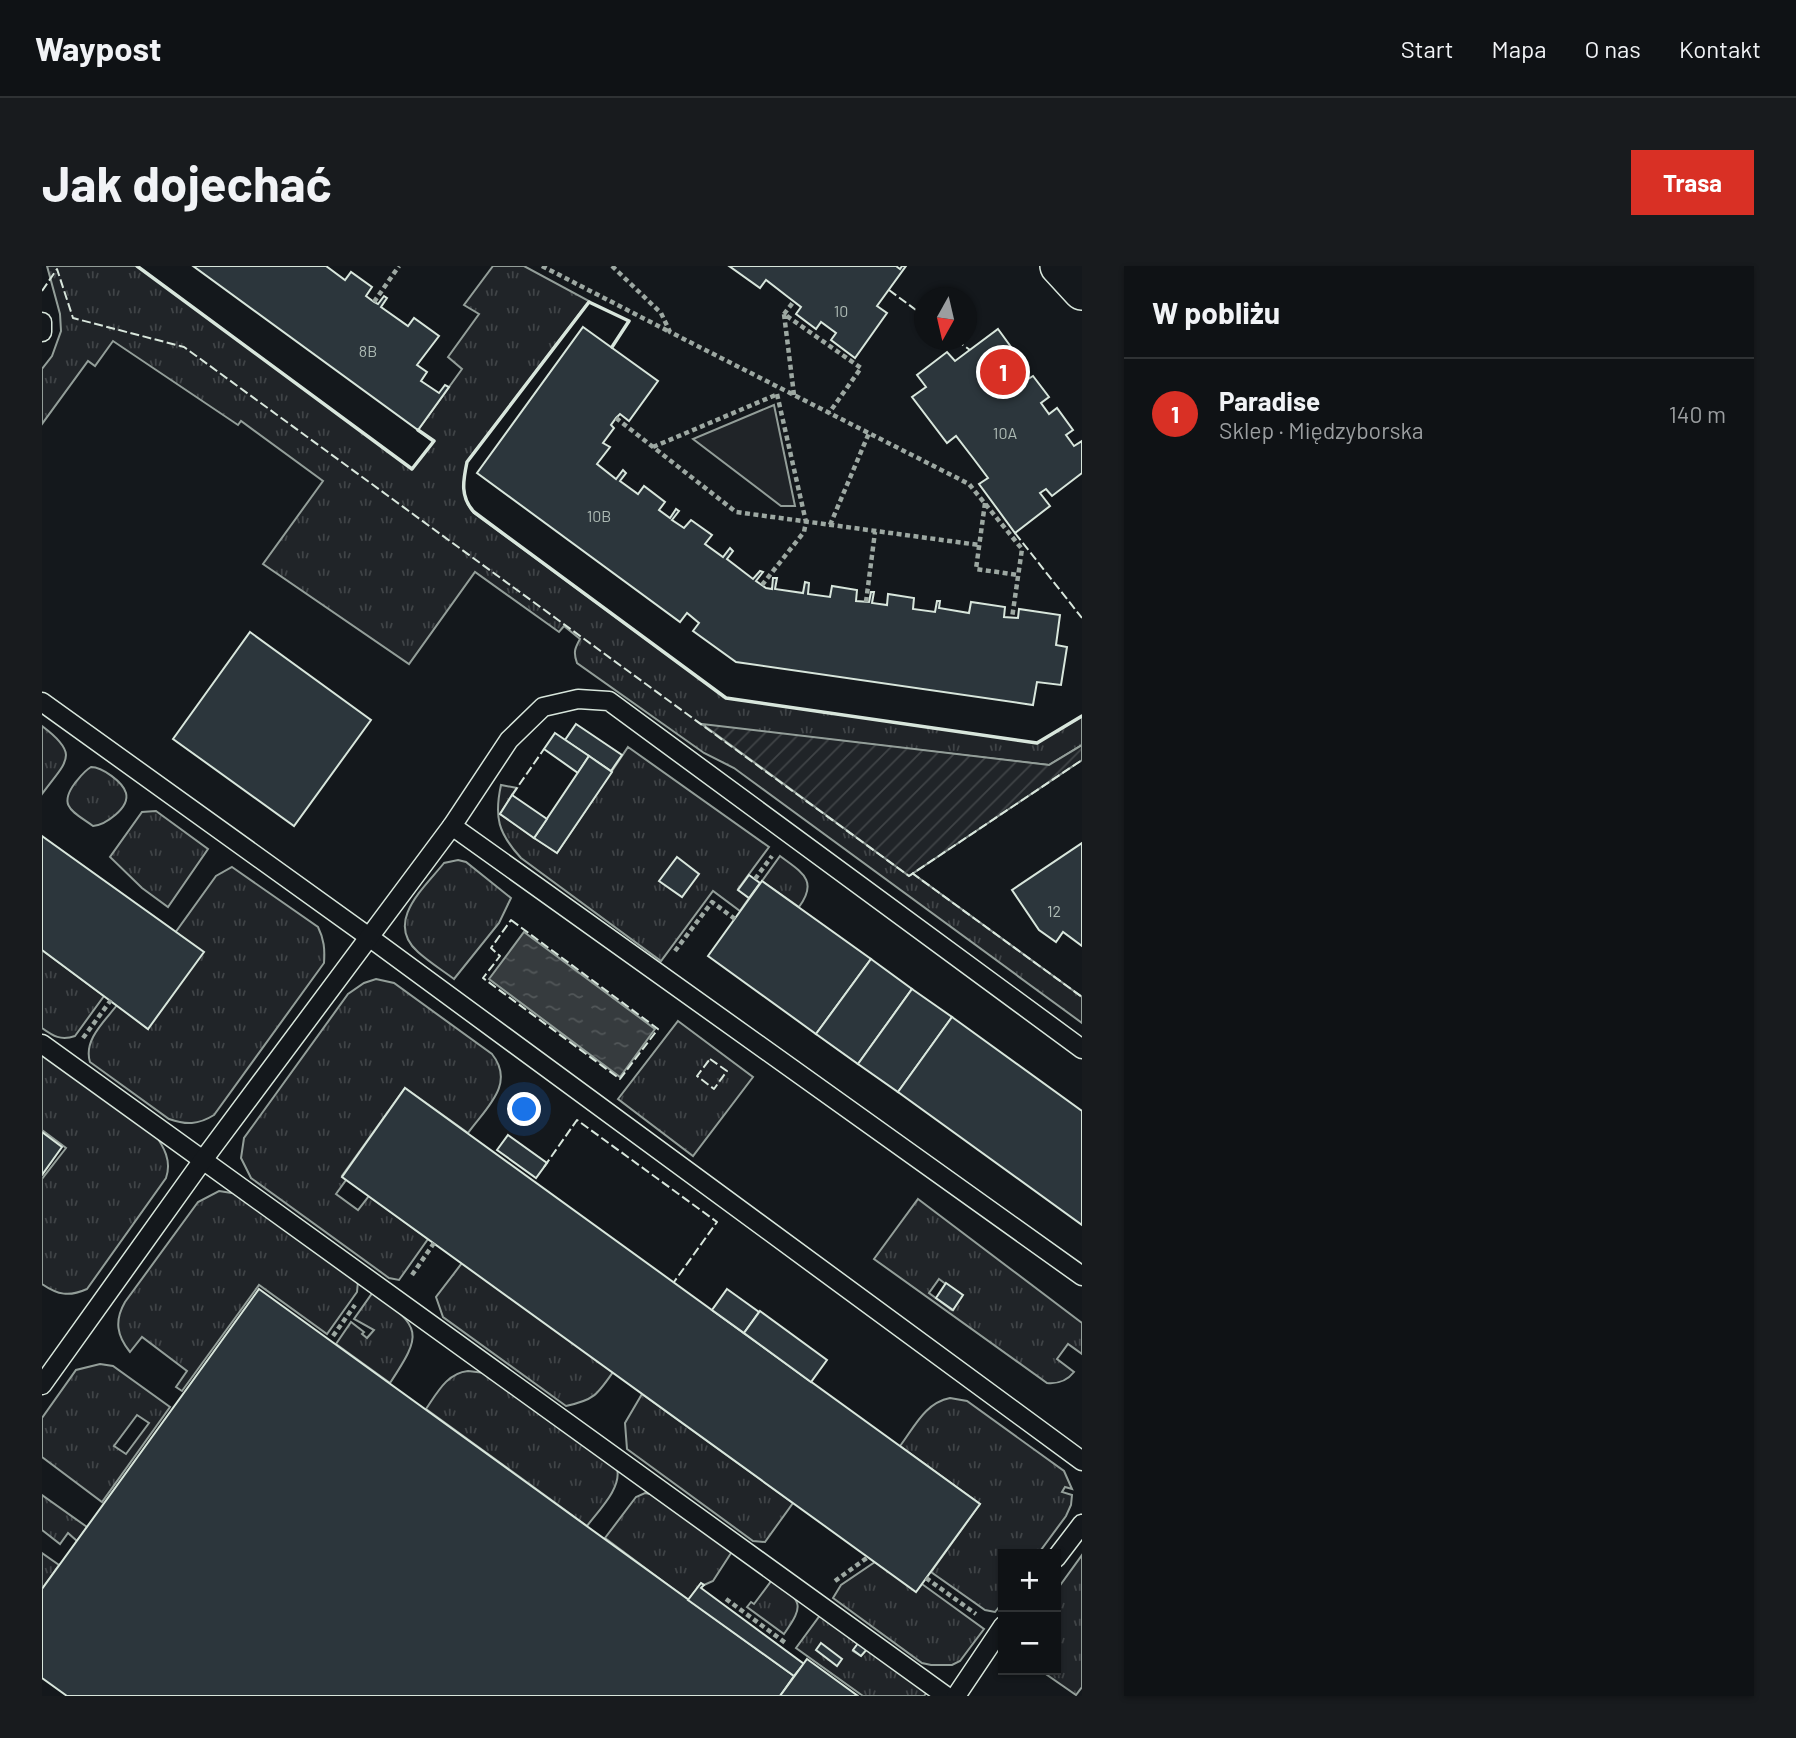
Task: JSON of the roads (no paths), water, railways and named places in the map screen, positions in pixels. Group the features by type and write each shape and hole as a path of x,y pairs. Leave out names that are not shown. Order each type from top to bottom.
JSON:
{"street":[{"path":"1059,266 1082,291"}],"lane":[{"path":"42,322 42,332"},
{"path":"42,1385 203,1160 452,826 509,740 544,707 578,699 608,701 1082,1049"},
{"path":"42,702 369,937 1082,1461"},
{"path":"452,826 1082,1276"},
{"path":"42,1044 946,1696"},
{"path":"1061,1551 1082,1524"},
{"path":"956,1696 998,1633"}],"water":[{"path":"524,932 655,1029 620,1077 489,979"}],"place":[{"name":"Paradise","path":"1003,372"}]}
